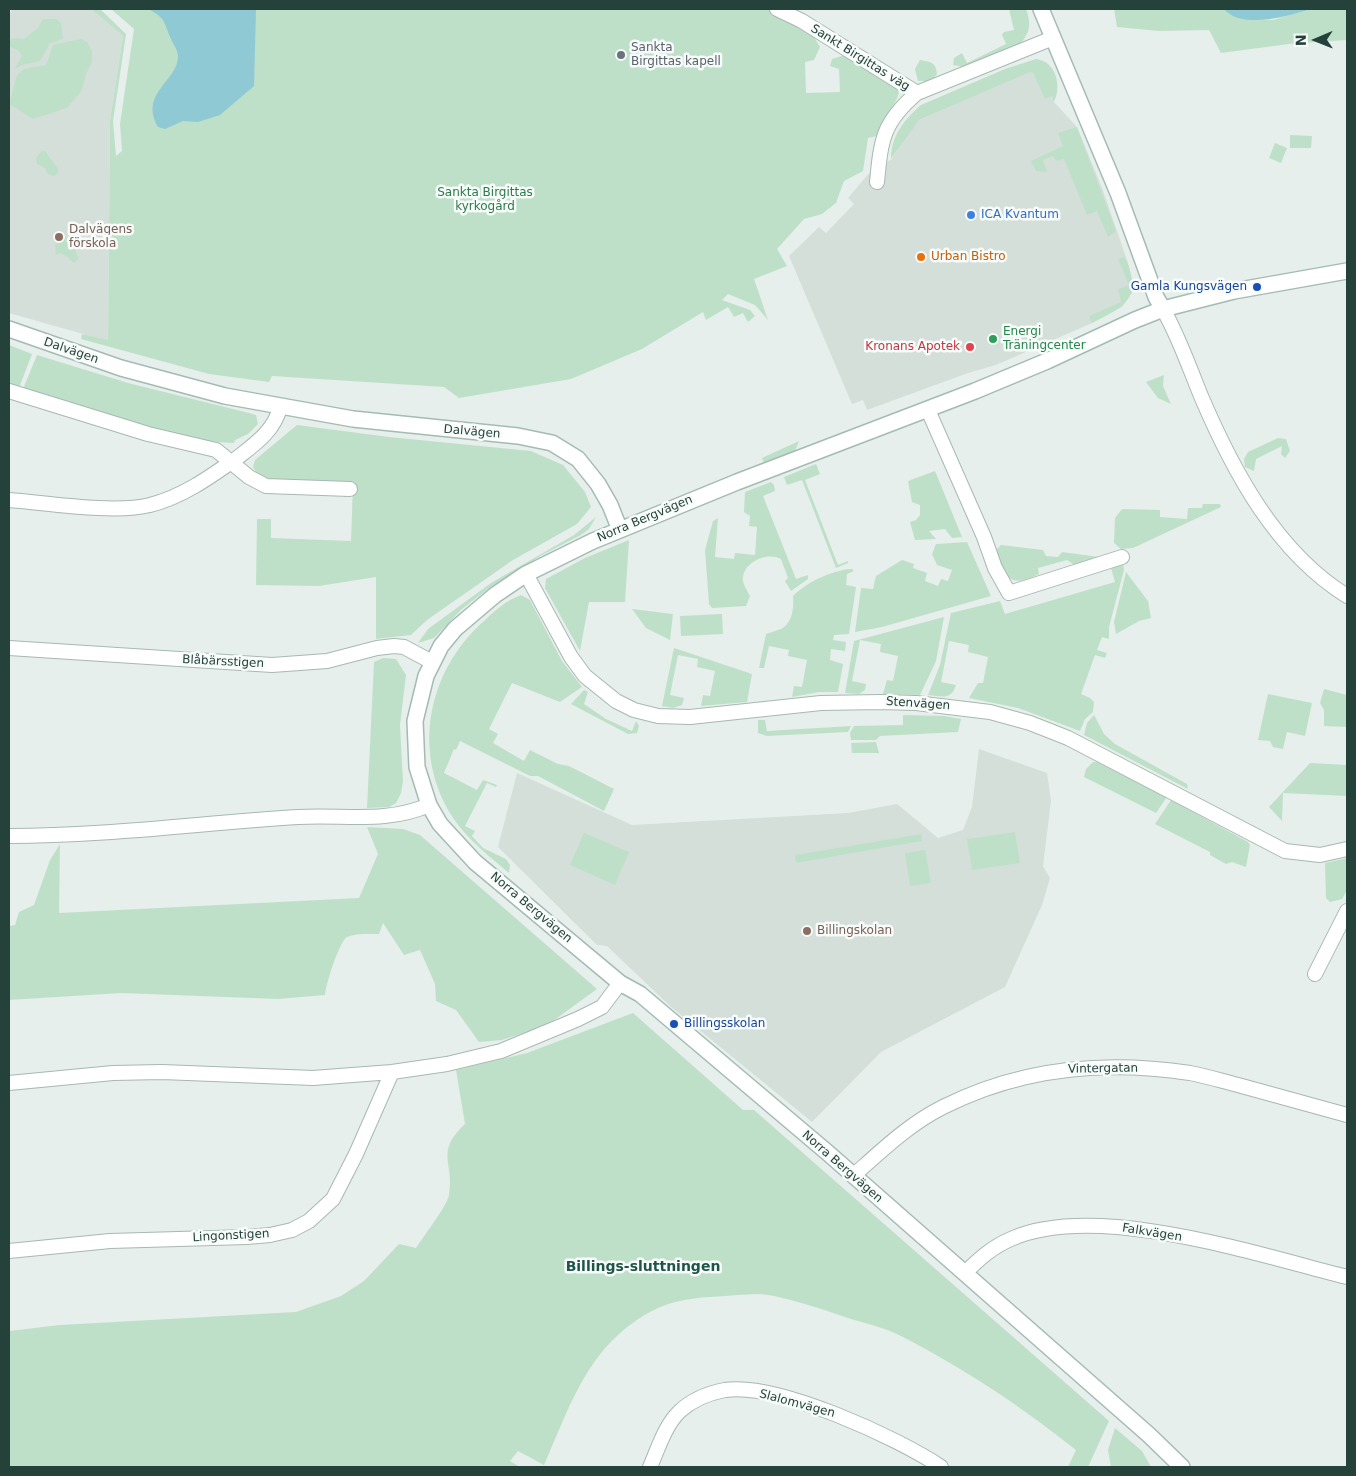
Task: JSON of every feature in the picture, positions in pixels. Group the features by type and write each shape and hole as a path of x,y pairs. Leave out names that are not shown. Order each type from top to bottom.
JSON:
{"street":[{"name":"Sankt Birgittas väg","path":"777,9 802,21 917,93"},
{"path":"1041,9 1118,193 1156,297 1164,309 1227,452 1272,525 1321,576 1347,596"},
{"name":"Sankt Birgittas väg","path":"877,182 880,151 888,123 900,108 917,93 1053,38"},
{"name":"Norra Bergvägen","path":"1182,1467 1149,1435 853,1176 640,994 620,983 475,862 440,824 429,805 418,767 416,721 421,692 432,662 455,629 470,614 526,574 593,541 746,478 928,410 1047,361 1164,309 1234,291 1347,271"},
{"name":"Dalvägen","path":"9,329 121,368 225,396 280,407 409,426 518,436 552,443 578,459 598,484 620,530"},
{"path":"9,391 148,434 216,450 232,461 249,477 266,486 350,489"},
{"path":"9,500 136,508 152,504 195,486 232,461 264,435 277,418 280,407"},
{"path":"928,410 984,537 995,568 1009,593 1122,557"},
{"name":"Stenvägen","path":"526,574 571,657 586,676 605,693 634,710 658,716 690,717 821,703 881,702 916,703 990,712 1030,722 1068,738 1285,851 1320,855 1347,849"},
{"name":"Blåbärsstigen","path":"9,648 276,665 326,661 377,648 394,646 404,647 432,662"},
{"path":"9,836 307,816 384,818 406,814 429,805"},
{"path":"1315,974 1346,916"},
{"path":"9,1083 113,1073 162,1072 313,1078 392,1072 447,1064 501,1051 602,1007 620,983"},
{"name":"Vintergatan","path":"853,1176 882,1149 942,1108 999,1085 1041,1074 1081,1067 1113,1066 1192,1074 1347,1115"},
{"name":"Lingonstigen","path":"9,1251 110,1241 247,1237 270,1235 292,1230 309,1221 333,1198 383,1096 392,1072"},
{"name":"Falkvägen","path":"965,1273 987,1252 1012,1238 1048,1230 1082,1226 1123,1228 1174,1235 1347,1277"},
{"name":"Slalomvägen","path":"650,1467 663,1437 680,1411 701,1397 726,1390 777,1397 838,1415 889,1438 941,1467"}],"shaded area":[{"name":"Dalvägens förskola","path":"12,9 91,9 123,36 110,121 108,341 9,313 9,16"},
{"path":"1030,71 1033,73 1045,98 1052,95 1054,102 1077,127 1102,188 1127,260 1134,286 1132,293 1122,307 1092,323 996,365 968,373 867,410 863,400 852,404 789,256 819,227 826,233 854,204 848,198 871,171 892,159 912,127 919,120"},
{"name":"Billingskolan","path":"979,749 1047,773 1051,801 1043,866 1050,878 1042,905 1005,987 881,1052 812,1122 670,1006 607,946 597,945 498,847 517,773 632,825 848,813 897,804 938,838 963,830 972,807"}],"green space":[{"name":"Sankta Birgittas kyrkogård","path":"91,9 100,9 126,34 113,121 116,156 122,151 120,124 134,29 111,9 785,9 795,26 814,37 820,47 814,60 805,62 806,93 840,92 839,69 830,66 832,59 845,55 899,90 896,100 877,136 868,138 863,171 844,181 836,203 822,214 804,219 777,249 787,266 754,279 768,320 755,305 728,294 722,300 750,310 755,316 748,322 743,313 734,317 728,307 706,320 703,312 642,349 571,379 459,398 444,387 272,376 269,382 209,374 81,339 82,334 108,340 110,121 123,36"},
{"path":"1009,9 1026,9 1029,27 1027,35 1021,43 964,67 953,65 954,58 962,53 967,63 1006,44 1002,35 1004,32 1014,30"},
{"path":"1114,9 1224,9 1252,19 1273,20 1311,9 1347,9 1347,40 1289,44 1221,53 1209,30 1159,31 1117,27"},
{"path":"43,19 57,19 61,23 63,39 50,43 40,61 22,65 14,70 22,56 19,51 9,46 9,41 13,38 24,39 38,28"},
{"path":"81,39 87,42 92,51 92,62 86,74 82,90 67,108 33,119 9,104 17,75 24,69 46,65 53,45"},
{"path":"1036,59 1048,64 1056,75 1057,89 1054,102 1052,96 1045,99 1033,73 1030,72 919,120 891,159 896,136 909,117 921,105 1005,69"},
{"path":"920,60 934,65 937,74 931,81 918,81 915,69"},
{"path":"1077,127 1116,231 1108,237 1097,211 1087,215 1064,159 1056,161 1053,156 1043,160 1047,172 1036,171 1031,161 1063,146 1058,133"},
{"path":"1290,135 1312,136 1311,148 1290,148"},
{"path":"1275,143 1287,148 1281,163 1269,158"},
{"path":"42,151 45,151 58,169 58,173 54,176 48,174 45,168 37,164 36,158"},
{"path":"64,236 76,251 78,259 75,262 59,253 56,255 55,245"},
{"path":"1124,257 1131,273 1131,293 1122,306 1092,323 1089,316 1121,302 1118,289 1129,285 1118,259"},
{"path":"9,345 32,354 19,388 9,384"},
{"path":"37,355 128,383 256,415 258,424 248,434 235,440 234,443 181,437 127,423 23,389"},
{"path":"1164,375 1163,386 1171,404 1158,398 1146,382"},
{"path":"297,425 389,437 531,451 563,465 585,492 591,507 577,524 513,560 427,620 411,635 376,639 376,577 319,586 256,585 257,519 271,519 271,538 351,541 353,483 268,481 258,476 253,467 255,460"},
{"path":"1278,438 1286,439 1290,451 1285,458 1281,454 1282,446 1256,459 1254,471 1245,467 1244,459 1248,452"},
{"path":"799,441 795,451 764,463 762,458"},
{"path":"816,464 820,474 805,480 838,565 848,561 848,563 836,568 802,480 787,485 784,477"},
{"path":"935,471 962,537 952,538 945,529 929,531 936,539 915,540 910,522 916,520 920,515 920,505 912,502 908,481"},
{"path":"771,482 774,485 775,491 763,496 796,579 808,575 808,579 791,591 785,581 788,578 781,559 775,557 762,558 750,564 743,575 743,581 750,596 746,606 712,608 709,604 705,550 713,521 718,518 715,557 734,559 735,553 755,555 757,527 749,526 750,516 744,512 745,492"},
{"path":"1203,504 1220,504 1221,507 1133,548 1121,549 1114,543 1115,518 1122,509 1160,510 1160,517 1187,519 1188,508 1202,508"},
{"path":"596,517 589,529 581,535 542,555 492,586 462,609 434,638 418,643 428,629 491,583 574,535"},
{"path":"629,540 625,602 589,602 580,651 545,588 546,579 585,558"},
{"path":"967,542 991,596 882,627 855,632 861,588 873,589 876,576 902,560 914,564 913,568 927,573 925,581 938,586 941,579 948,581 952,570 937,565 932,554 936,544"},
{"path":"1001,545 1043,550 1046,556 1058,557 1062,552 1099,557 1076,566 1067,560 1038,568 1039,574 1021,581 1010,578 1006,574 995,551"},
{"path":"1123,564 1124,570 1109,627 1109,639 1102,637 1097,650 1107,653 1105,658 1095,655 1081,694 1094,702 1093,712 1085,719 1080,731 1018,708 969,698 978,683 983,683 988,657 968,652 969,645 949,641 941,682 956,685 949,695 928,695 940,665 951,613 1000,601 1005,614 1115,582 1111,568"},
{"path":"852,569 854,571 847,574 846,585 856,587 849,634 834,635 833,640 846,642 845,651 831,649 830,660 843,664 838,692 819,692 792,697 794,686 802,687 807,660 788,656 789,650 769,646 764,668 759,668 766,634 781,629 788,623 793,610 793,596 799,591 828,574"},
{"path":"1126,572 1148,601 1151,618 1139,621 1116,634 1114,622"},
{"path":"521,595 530,600 562,661 582,687 560,702 512,683 489,729 498,734 493,743 524,761 530,750 558,764 569,766 614,789 604,811 538,776 530,776 460,741 456,750 454,749 444,773 477,790 483,780 497,785 496,787 487,783 465,826 475,831 472,836 483,848 506,859 510,865 509,873 463,831 443,800 434,776 430,752 430,728 433,704 441,681 452,659 466,639 488,617 506,603"},
{"path":"632,609 673,614 670,640 646,628"},
{"path":"722,614 723,634 681,636 680,616"},
{"path":"944,617 936,661 920,695 883,694 887,680 893,681 898,656 880,652 881,644 860,640 852,681 866,684 865,690 859,694 845,693 854,641"},
{"path":"674,648 752,674 747,702 701,706 703,695 710,696 715,671 697,667 698,659 678,655 670,695 684,698 682,705 673,708 662,706"},
{"path":"383,658 396,659 406,675 400,725 403,781 401,793 396,803 389,807 367,808 374,662"},
{"path":"1324,689 1347,695 1347,727 1324,726 1324,710 1320,703"},
{"path":"584,690 588,692 584,704 606,719 632,731 636,721 639,726 637,733 628,734 571,704"},
{"path":"1268,694 1312,703 1305,736 1287,732 1283,749 1273,747 1270,741 1258,740"},
{"path":"903,715 944,716 961,719 958,732 880,736 876,740 851,740 850,733 854,726 903,725"},
{"path":"1094,715 1104,734 1115,744 1187,784 1188,789 1084,735 1087,723"},
{"path":"758,720 765,720 767,731 851,726 848,732 767,736 758,733"},
{"path":"876,742 879,753 852,753 851,743"},
{"path":"1093,762 1097,762 1167,797 1156,813 1084,777 1086,769"},
{"path":"1310,763 1347,765 1347,796 1283,793 1282,821 1269,807"},
{"path":"1171,800 1248,842 1250,845 1246,867 1232,862 1226,864 1210,855 1210,852 1155,824"},
{"path":"367,827 403,829 420,835 597,989 546,1026 502,1040 479,1042 456,1010 436,1001 435,984 420,950 404,955 383,923 379,934 354,935 344,940 333,964 325,995 278,999 121,993 9,1000 9,926 15,925 19,912 34,905 50,860 60,844 59,913 359,898 378,854"},
{"path":"1015,832 1020,863 972,870 967,839"},
{"path":"584,833 629,852 615,885 570,865"},
{"path":"921,834 922,841 796,863 795,855"},
{"path":"925,850 931,883 910,886 905,853"},
{"path":"1347,858 1347,890 1342,899 1330,902 1326,898 1325,863"},
{"path":"633,1013 743,1110 754,1110 1109,1421 1088,1467 1068,1467 1076,1450 991,1388 901,1336 883,1328 806,1304 760,1294 694,1298 668,1304 631,1324 605,1348 584,1379 566,1413 544,1465 518,1451 510,1461 520,1467 9,1467 9,1331 60,1325 296,1312 341,1296 364,1281 399,1244 416,1248 440,1214 449,1195 448,1151 450,1143 465,1124 456,1070 527,1053"},
{"path":"1115,1428 1142,1451 1151,1467 1111,1467 1108,1450"}],"water":[{"path":"149,9 256,9 254,86 220,115 198,122 183,121 165,129 158,127 153,115 153,105 160,89 172,74 178,57 164,21"},
{"path":"1224,9 1311,9 1278,18 1253,20 1242,19"}],"place":[{"name":"Sankta Birgittas kapell","path":"621,55"},
{"name":"ICA Kvantum","path":"971,215"},
{"name":"Dalvägens förskola","path":"59,237"},
{"name":"Urban Bistro","path":"921,257"},
{"name":"Gamla Kungsvägen","path":"1257,287"},
{"name":"Energi Träningcenter","path":"993,339"},
{"name":"Kronans Apotek","path":"970,347"},
{"name":"Billingskolan","path":"807,931"},
{"name":"Billingsskolan","path":"674,1024"}],"district":[{"name":"Billings-sluttningen","path":"643,1267"}]}
